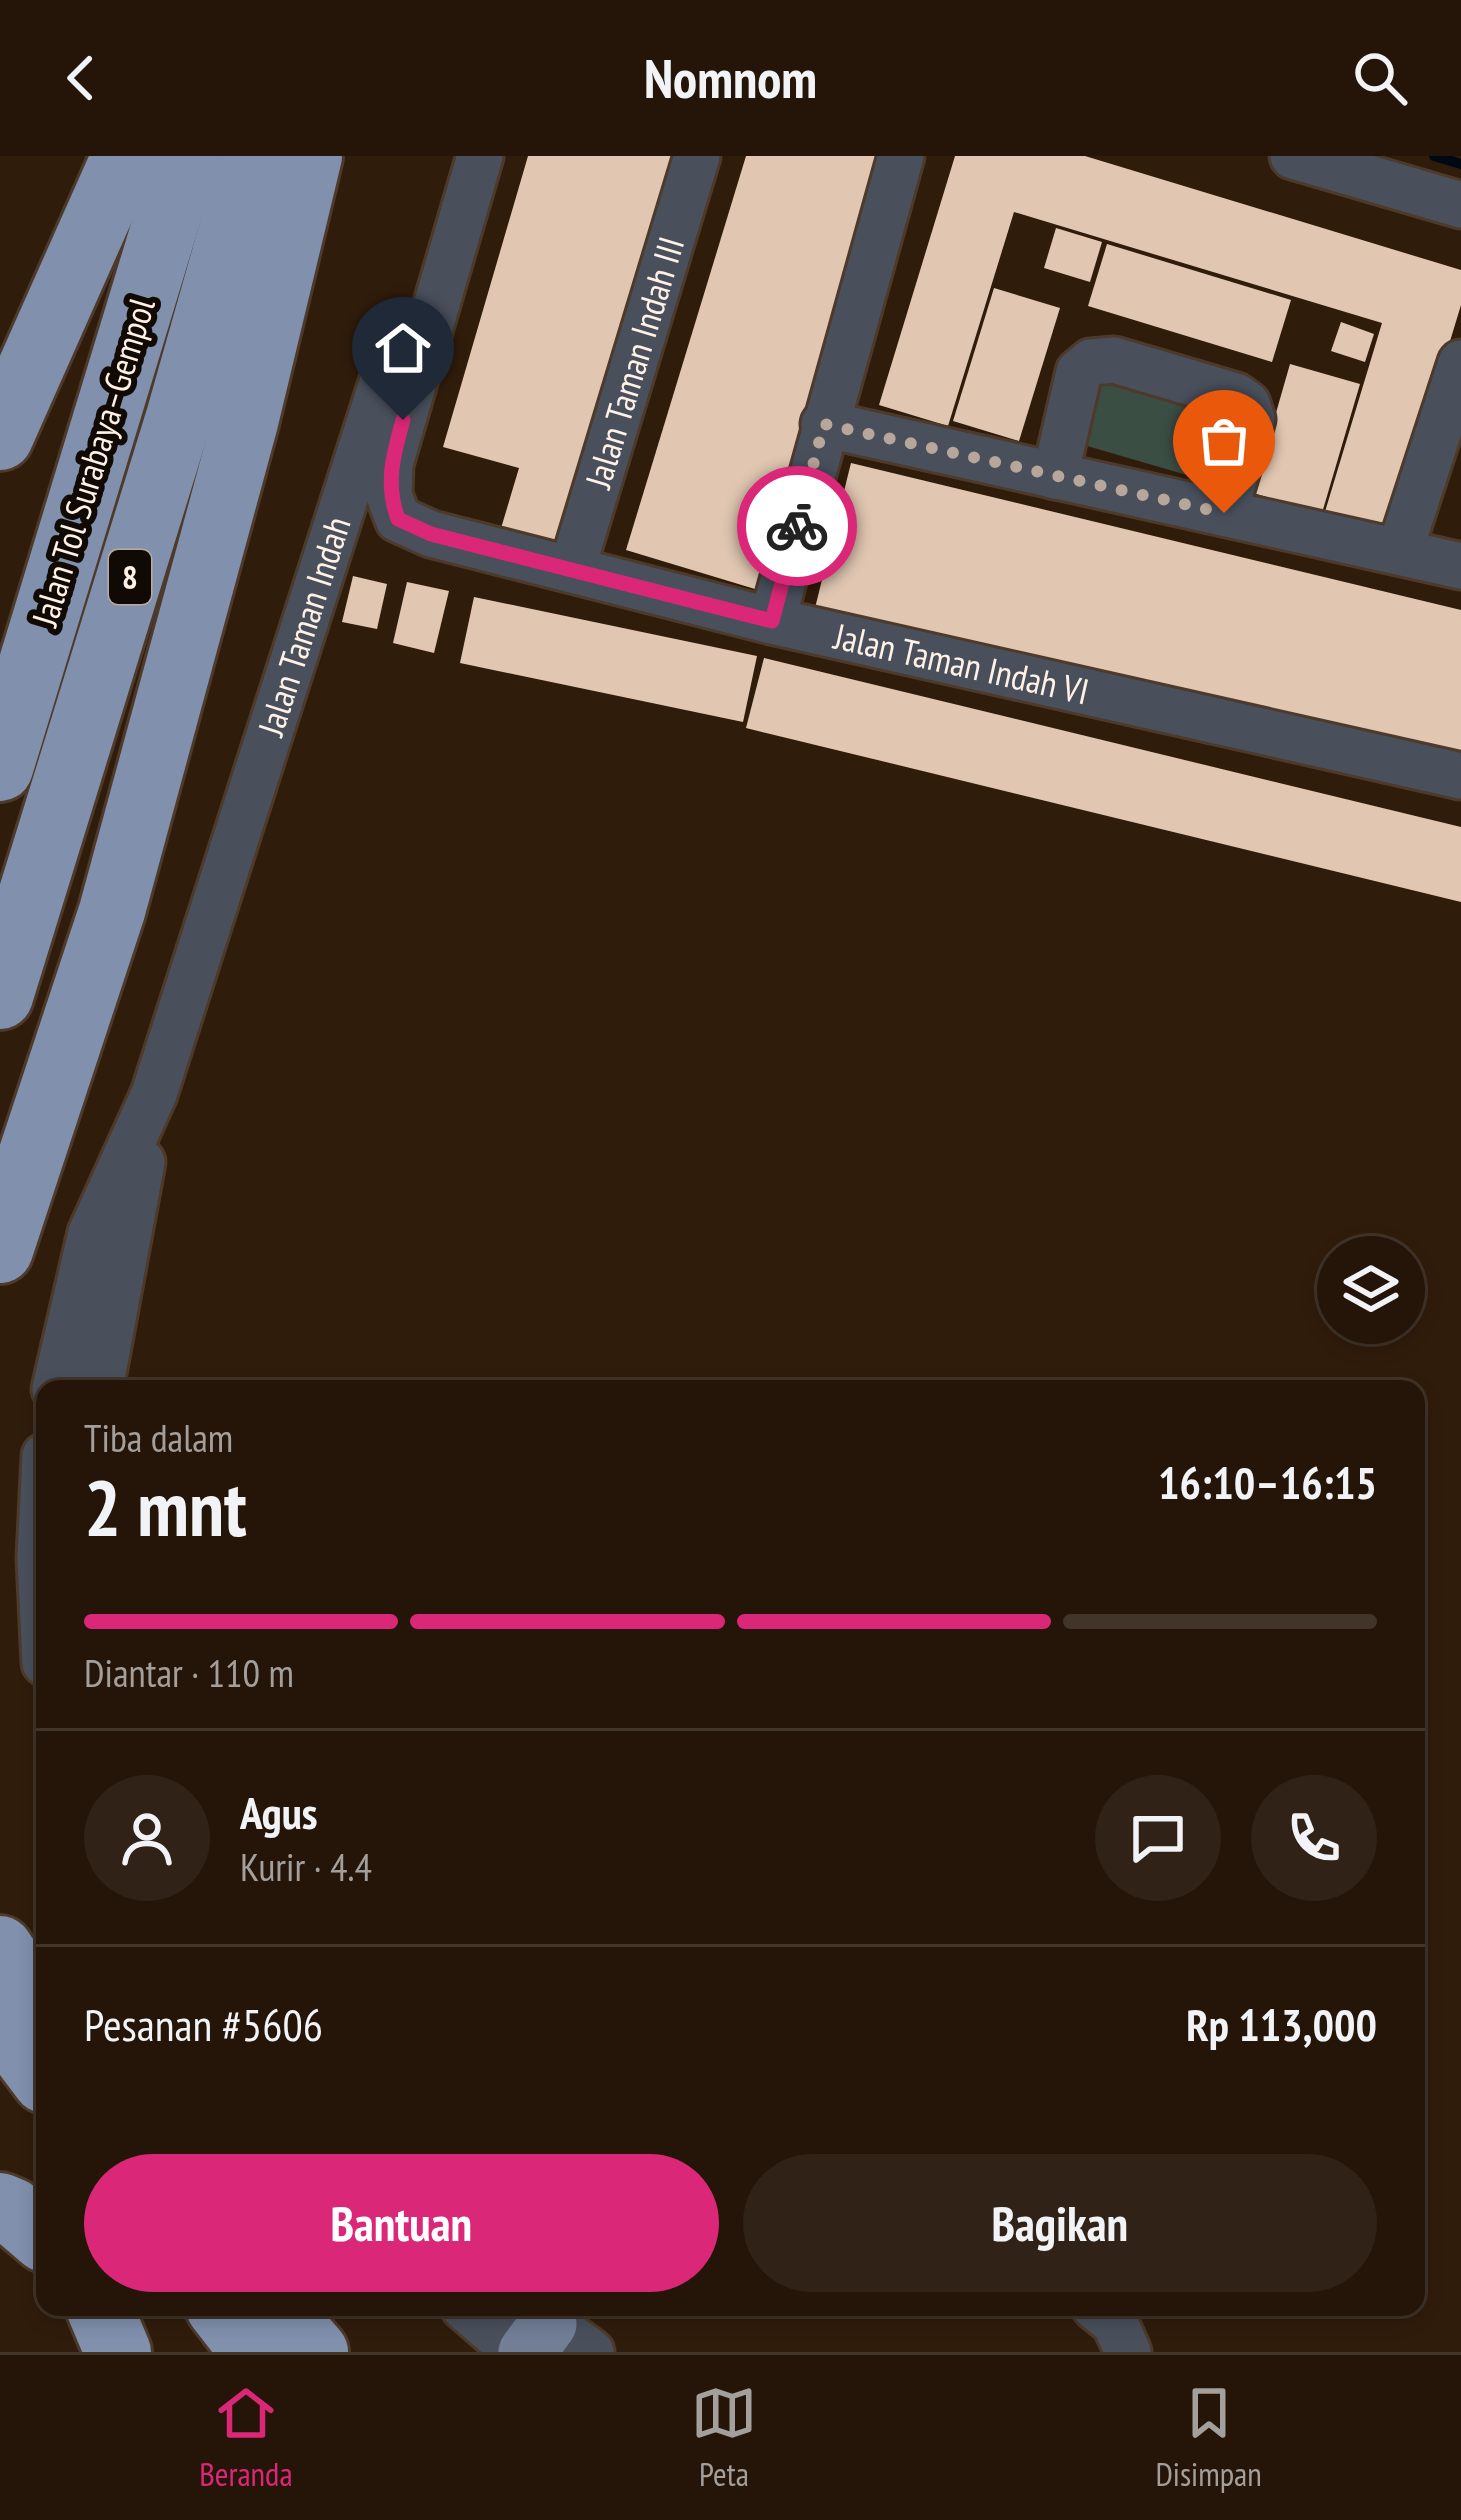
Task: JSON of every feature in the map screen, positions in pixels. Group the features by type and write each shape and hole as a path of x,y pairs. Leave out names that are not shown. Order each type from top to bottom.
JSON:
{"highway":[{"path":"0,436 125,156"},
{"name":"Jalan Tol Surabaya–Gempol","path":"0,768 186,156"},
{"name":"Jalan Tol Surabaya–Gempol","path":"0,997 179,417 253,156"},
{"path":"0,1250 112,911 245,422 309,156"},
{"path":"0,1169 37,1058 80,1008"},
{"path":"0,1949 36,2002"},
{"path":"0,2020 36,2068"},
{"path":"0,2206 36,2231"},
{"path":"103,2316 118,2352"},
{"path":"226,2316 254,2352"},
{"path":"284,2316 316,2352"}],"street":[{"name":"Jalan Taman Indah","path":"57,1380 91,1232 154,1094 454,156"},
{"name":"Jalan Taman Indah VI","path":"480,156 390,464 389,495 398,519 431,534 772,621 1461,776"},
{"name":"Jalan Taman Indah III","path":"572,569 697,156"},
{"path":"772,621 902,156"},
{"path":"1293,156 1461,205"},
{"path":"1055,476 1079,372 1091,362 1114,360 1236,396 1247,404 1252,419 1224,513"},
{"path":"1400,550 1461,363"},
{"path":"824,424 1461,566"},
{"name":"Jalan Taman Indah","path":"102,1380 154,1094"},
{"path":"487,2316 542,2337"},
{"path":"1106,2316 1115,2323 1128,2352"}],"green space":[{"path":"1099,370 1243,412 1221,485 1077,443"}],"building":[{"path":"528,156 684,156 569,555 499,535 519,468 443,447"},
{"path":"746,156 898,156 765,592 626,550"},
{"path":"955,156 1085,156 1461,270 1461,305 1391,535 1324,515 1382,323 1014,212 948,426 879,405"},
{"path":"1056,228 1102,242 1090,282 1044,268"},
{"path":"1107,244 1291,300 1272,362 1088,306"},
{"path":"994,288 1060,308 1019,441 953,421"},
{"path":"1341,322 1374,334 1365,362 1331,351"},
{"path":"1290,364 1360,384 1322,513 1253,493"},
{"path":"851,463 1461,610 1461,764 815,608"},
{"path":"353,576 387,584 377,629 342,622"},
{"path":"407,582 449,591 434,653 393,643"},
{"path":"474,597 757,656 743,722 460,663"},
{"path":"764,658 1461,827 1461,902 746,728"}],"waterway":[{"path":"1434,156 1461,164"}],"way so far":[{"path":"797,526 824,424 1224,513"}],"route":[{"path":"403,420 390,464 389,495 398,519 431,534 772,621 797,526"}]}
